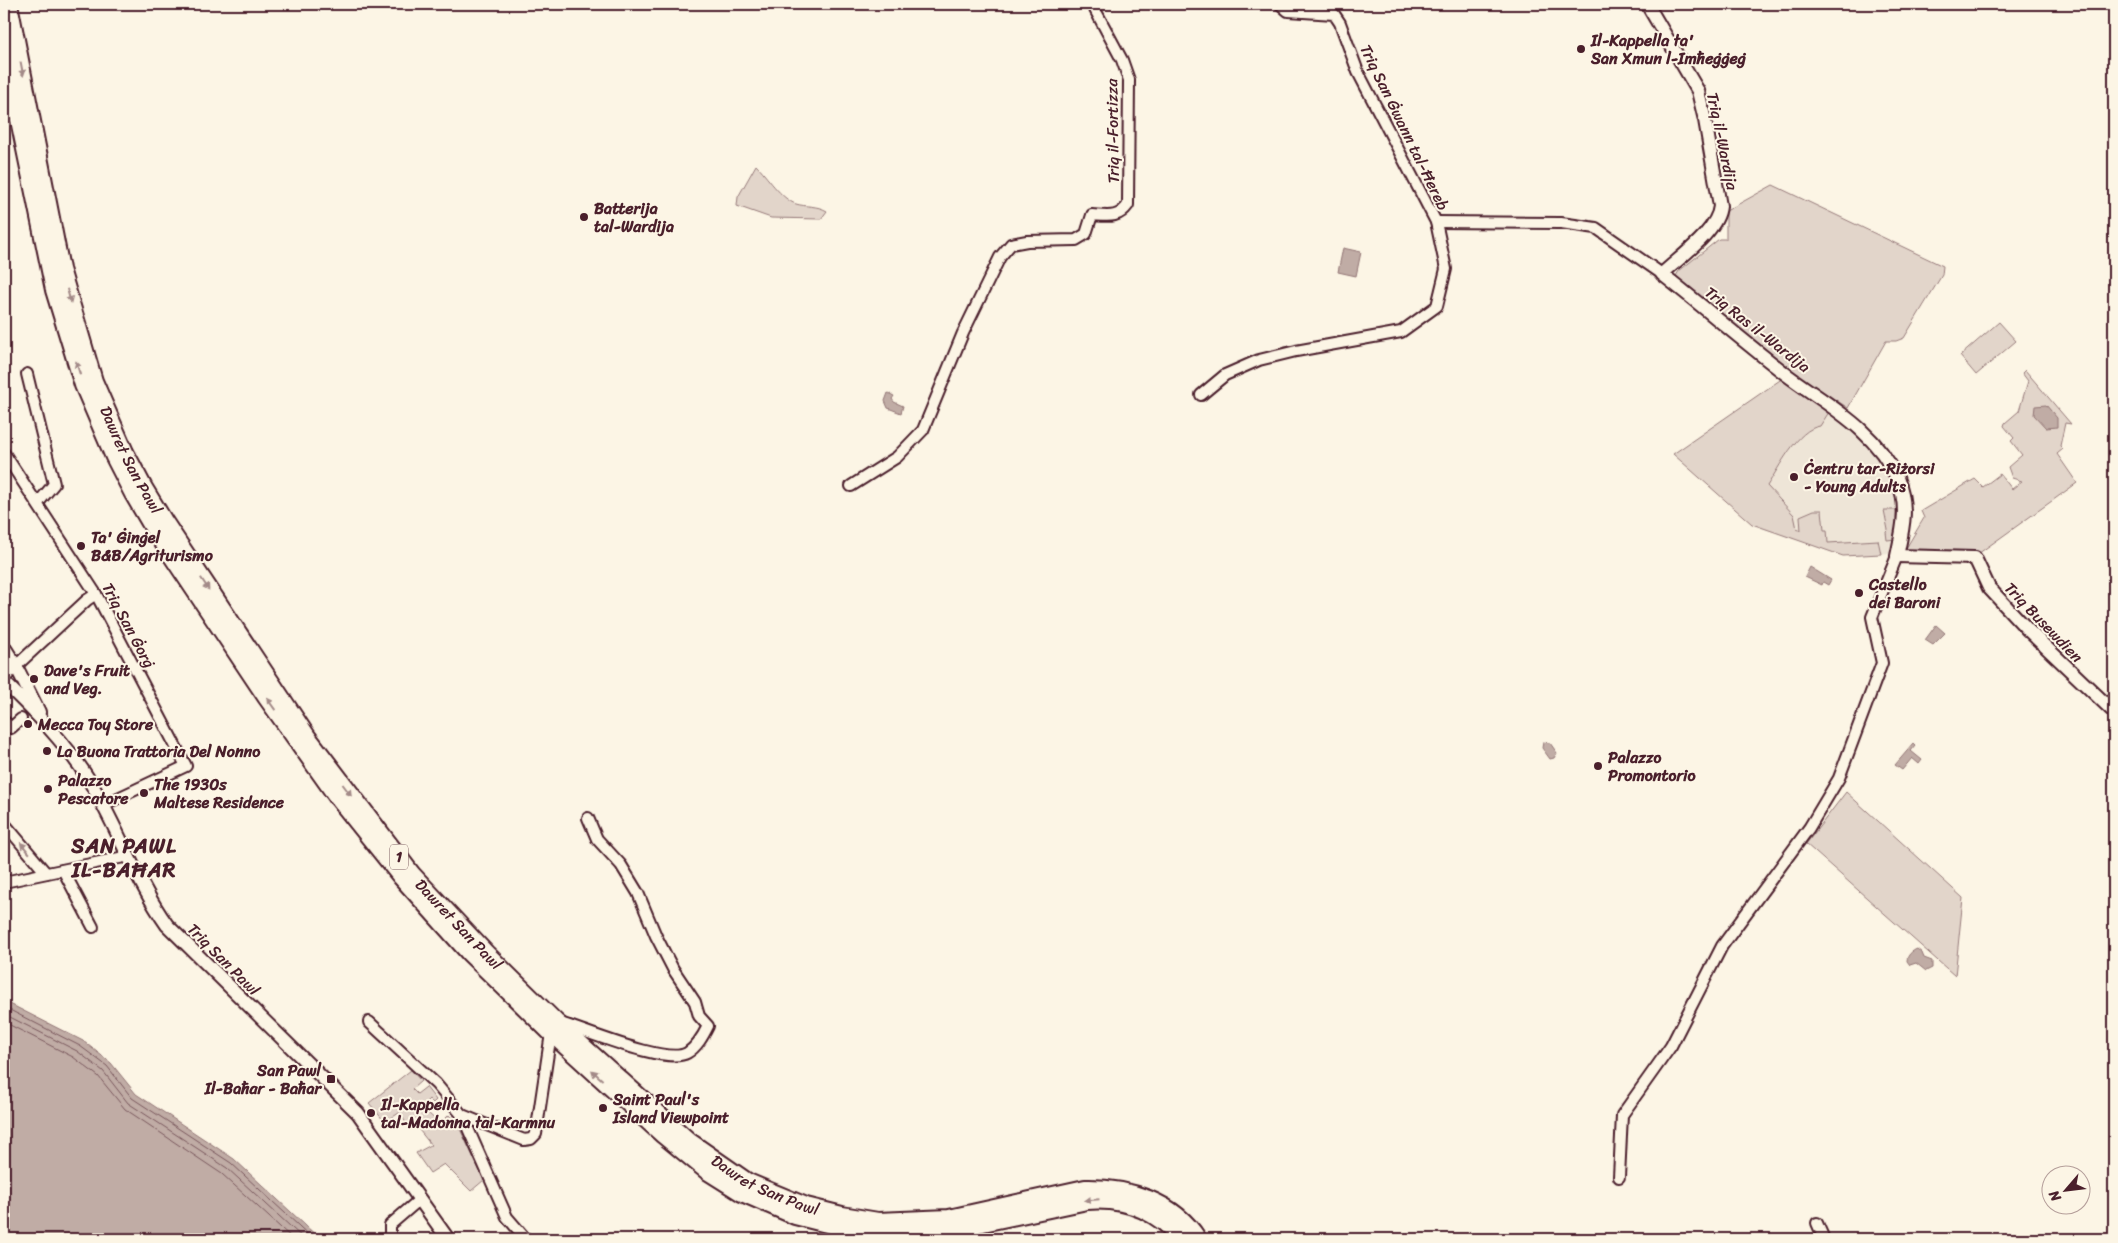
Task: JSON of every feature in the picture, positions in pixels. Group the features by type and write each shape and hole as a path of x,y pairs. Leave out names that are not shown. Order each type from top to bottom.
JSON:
{"highway":[{"name":"Dawret San Pawl","path":"9,4 61,269 94,381 144,488 239,636 307,736 346,789 412,874 553,1027 663,1135 707,1171 742,1192 795,1216 874,1233 944,1231 1087,1200 1104,1199 1126,1202 1159,1218 1181,1239"},
{"name":"Dawret San Pawl","path":"4,46 54,290 83,385 114,457 152,528 260,689 337,797 401,877 469,953 553,1027 696,1146 748,1182 806,1206 878,1221 949,1218 1085,1188 1104,1188 1128,1191 1165,1207 1182,1220 1198,1239"}],"street":[{"name":"Triq il-Fortizza","path":"851,486 897,457 911,445 923,430 963,333 1000,257 1011,244 1027,241 1076,240 1086,234 1092,215 1115,216 1122,213 1128,205 1129,80 1122,60 1092,4"},
{"name":"Triq San Ġwann tal-Ħereb","path":"1280,4 1288,11 1334,14 1340,23 1358,72 1436,222"},
{"name":"Triq il-Wardija","path":"1647,4 1698,91 1720,206 1712,227 1662,274"},
{"path":"1201,395 1225,375 1259,360 1296,350 1401,332 1412,325 1437,306 1446,269 1436,222"},
{"name":"Triq Ras il-Wardija","path":"1436,222 1561,223 1596,228 1662,274 1788,375 1846,417 1872,440 1891,467 1903,497 1905,516 1897,556 1872,617 1882,663 1839,778 1809,828 1722,946 1671,1046 1622,1115 1619,1177"},
{"path":"27,374 54,484 38,504"},
{"name":"Triq San Ġorġ","path":"4,453 7,466 38,504 96,594 186,766 103,805"},
{"name":"Triq Busewdien","path":"1897,556 1975,558 1988,588 2028,630 2114,712"},
{"path":"4,681 16,666 87,600 96,594"},
{"path":"4,647 16,666 44,721"},
{"name":"Triq San Pawl","path":"4,681 44,721 88,778 150,899 167,925 358,1113 448,1239"},
{"path":"4,721 10,728 21,719"},
{"path":"462,1115 524,1140 531,1139 536,1134 553,1027 626,1046 677,1056 686,1053 700,1040 708,1026 699,1016 694,1002 673,969 656,936 638,893 621,865 597,838 588,818"},
{"path":"4,823 46,873"},
{"path":"4,882 129,856"},
{"path":"63,870 92,927"},
{"path":"369,1022 436,1084 462,1115 507,1218 526,1239"},
{"path":"390,1239 390,1225 419,1200"},
{"path":"1817,1223 1824,1239"}],"shaded area":[{"path":"756,165 790,201 827,211 821,219 771,218 737,206 738,197"},
{"path":"1773,185 1943,266 1942,275 1904,338 1896,341 1886,341 1848,408 1779,362 1680,284 1676,276 1679,271 1719,239 1726,239 1726,211"},
{"path":"1999,322 2016,341 1976,375 1960,356"},
{"path":"2025,370 2071,424 2065,423 2060,446 2063,449 2057,454 2077,483 1975,556 1908,554 1905,550 1924,518 1921,511 1975,479 1983,487 2000,474 2012,489 2022,481 2012,478 2008,467 2022,455 2011,441 2014,438 2004,426 2019,411 2028,381 2022,373"},
{"name":"Ċentru tar-Riżorsi - Young Adults","path":"1783,378 1857,435 1883,465 1893,489 1898,518 1896,540 1891,553 1843,556 1752,524 1673,454"},
{"path":"1783,378 1829,412 1820,426 1804,434 1789,450 1767,486 1794,515 1797,529 1801,531 1800,516 1814,510 1822,510 1824,530 1827,530 1828,543 1878,540 1881,554 1843,556 1752,524 1673,454"},
{"path":"1884,510 1896,510 1896,539 1887,540 1886,532 1888,530"},
{"path":"1846,792 1963,898 1955,976 1806,844"},
{"path":"411,1070 421,1081 412,1089 417,1094 426,1087 436,1100 433,1103 429,1099 423,1105 429,1111 428,1113 440,1124 449,1115 460,1129 484,1180 471,1191 444,1164 430,1173 416,1153 431,1145 412,1121 407,1124 399,1113 385,1122 369,1103"}],"water":[{"path":"1343,248 1361,252 1356,276 1338,272"},
{"path":"888,393 894,396 892,399 894,402 903,406 901,413 888,408 885,401"},
{"path":"2046,405 2057,418 2057,427 2046,428 2034,415 2035,406"},
{"path":"1810,567 1831,580 1828,585 1823,582 1822,585 1805,577"},
{"path":"1936,625 1945,633 1933,645 1925,640"},
{"path":"1543,742 1550,743 1557,753 1554,758 1550,759 1542,748"},
{"path":"1913,744 1915,746 1911,751 1922,760 1919,764 1912,758 1902,770 1895,765"},
{"path":"1917,949 1924,958 1932,961 1932,968 1926,971 1916,963 1910,965 1907,961 1908,957"},
{"path":"4,1001 83,1041 111,1063 136,1094 234,1159 320,1239 4,1239"}],"place":[{"name":"Il-Kappella ta' San Xmun l-Imħeġġeġ","path":"1581,49"},
{"name":"Batterija tal-Wardija","path":"584,217"},
{"name":"Ċentru tar-Riżorsi - Young Adults","path":"1794,477"},
{"name":"Ta' Ġinġel B&B/Agriturismo","path":"81,546"},
{"name":"Castello dei Baroni","path":"1859,593"},
{"name":"Dave's Fruit and Veg.","path":"34,679"},
{"name":"Mecca Toy Store","path":"28,724"},
{"name":"La Buona Trattoria Del Nonno","path":"47,751"},
{"name":"Palazzo Promontorio","path":"1598,766"},
{"name":"Palazzo Pescatore","path":"48,789"},
{"name":"The 1930s Maltese Residence","path":"144,793"},
{"name":"San Pawl Il-Baħar - Baħar","path":"331,1079"},
{"name":"Saint Paul's Island Viewpoint","path":"603,1108"},
{"name":"Il-Kappella tal-Madonna tal-Karmnu","path":"371,1113"}],"district":[{"name":"SAN PAWL IL-BAĦAR","path":"124,858"}]}
